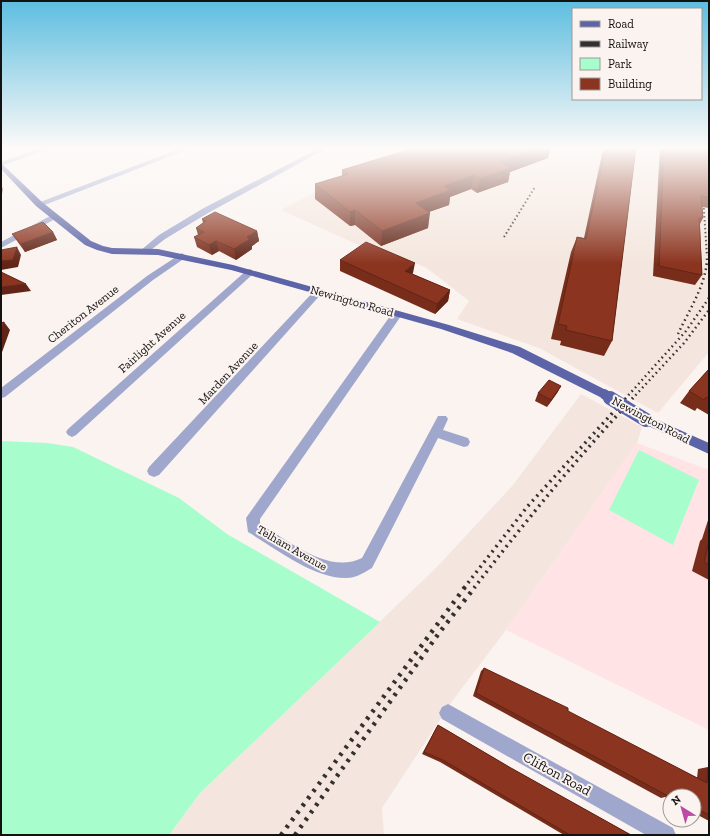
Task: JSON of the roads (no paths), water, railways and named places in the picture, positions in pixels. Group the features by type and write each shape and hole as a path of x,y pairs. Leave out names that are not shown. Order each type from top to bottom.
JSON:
{"main road":[{"name":"Newington Road","path":"21,186 39,204 55,217 88,243 100,248 118,252 144,252 182,256 250,272 445,327 516,350 547,364 604,394 646,420 709,449"}],"street":[{"path":"39,204 87,186"},
{"path":"144,252 162,237 205,211 252,186"},
{"path":"1,245 55,217"},
{"name":"Cheriton Avenue","path":"1,394 150,278 182,256"},
{"name":"Fairlight Avenue","path":"72,432 250,272"},
{"name":"Marden Avenue","path":"154,471 320,291"},
{"name":"Telham Avenue","path":"397,314 253,518 253,527 294,551 333,571 349,572 367,563 442,419"},
{"path":"435,432 464,442"},
{"name":"Clifton Road","path":"448,713 666,835"}],"railway":[{"path":"504,237 535,187"},
{"path":"703,196 707,255"},
{"path":"678,334 701,286 707,255"},
{"path":"625,399 686,331 709,298"},
{"path":"632,399 684,343 709,310"},
{"path":"464,588 527,507 626,398"},
{"path":"474,588 552,491 633,398"},
{"path":"281,835 465,587"},
{"path":"295,835 439,633 475,587"}]}
